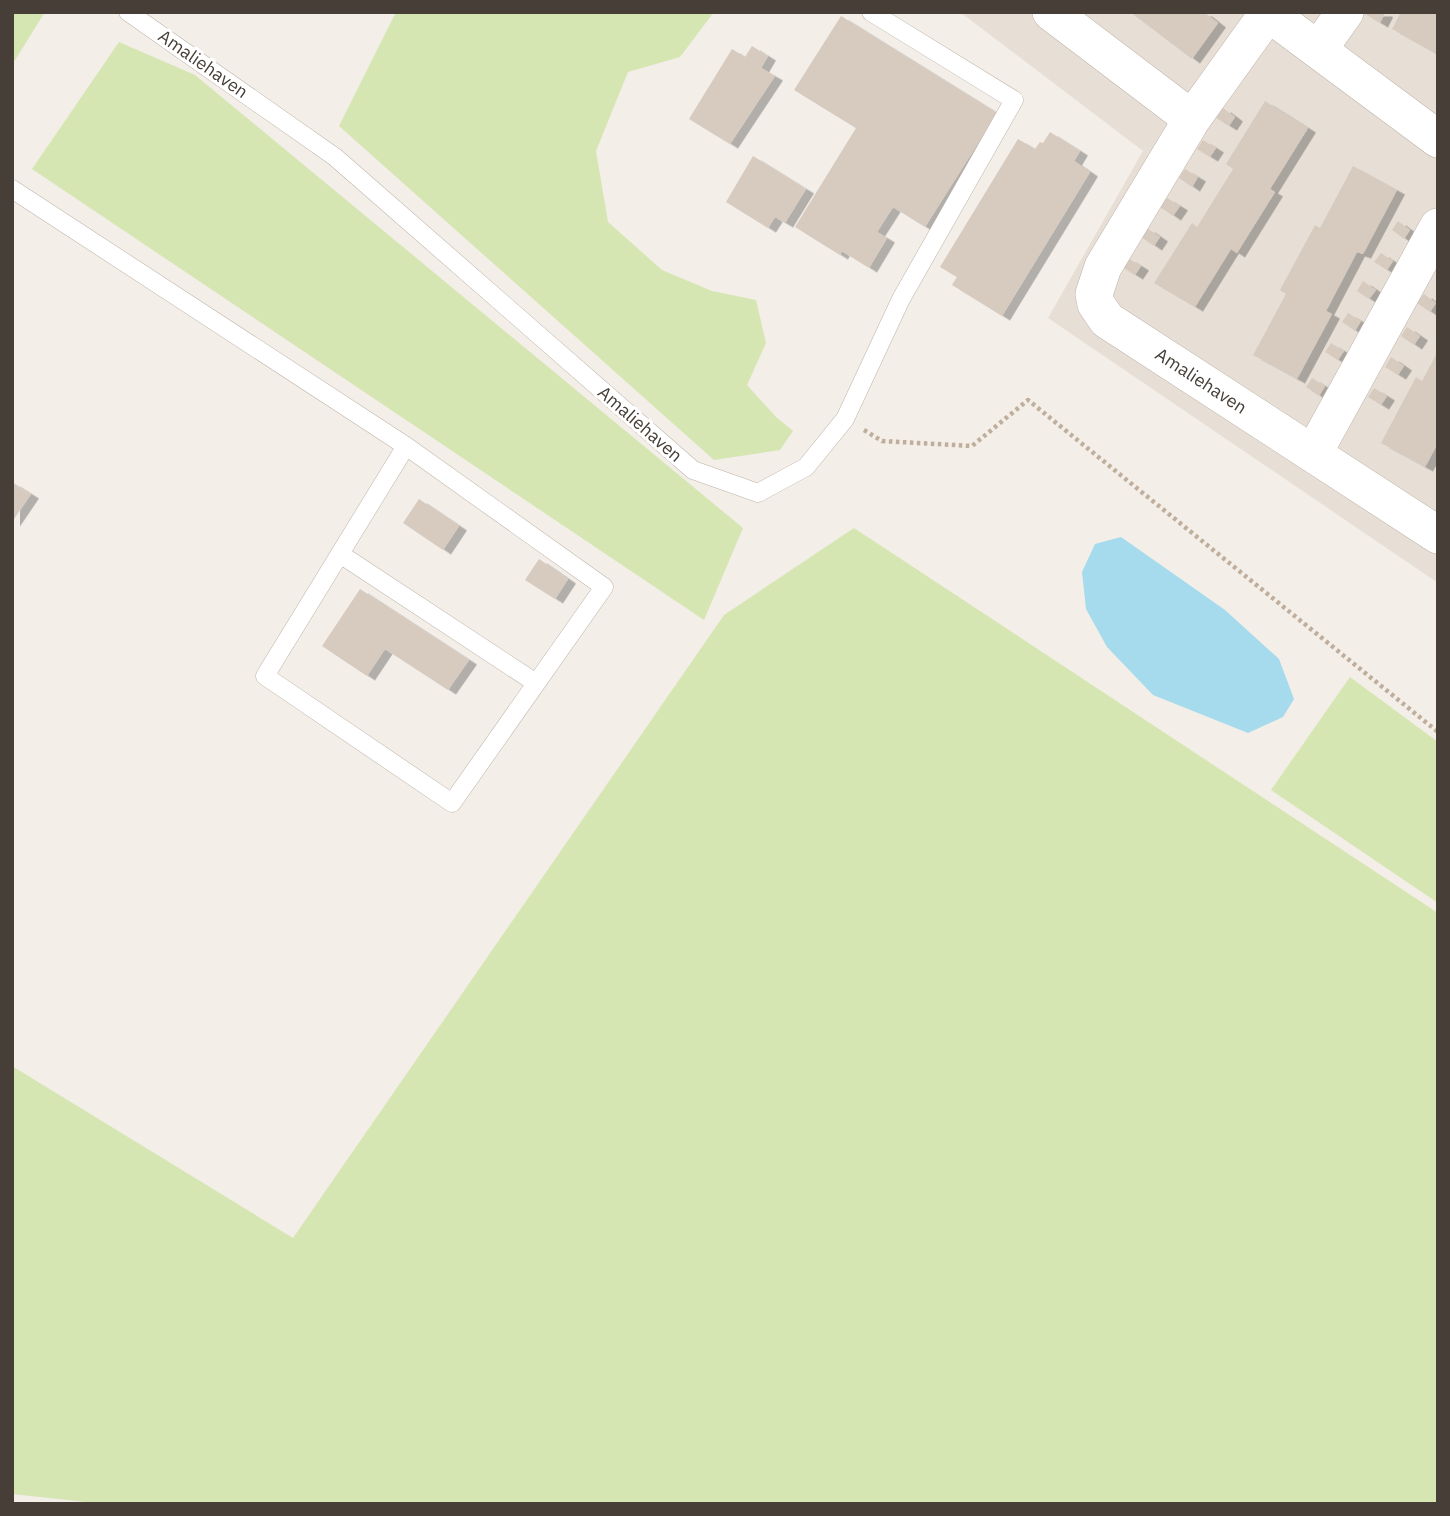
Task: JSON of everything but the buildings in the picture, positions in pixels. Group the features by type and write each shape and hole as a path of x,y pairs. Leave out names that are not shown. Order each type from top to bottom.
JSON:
{"street":[{"path":"1051,12 1192,119"},
{"path":"1318,50 1345,12"},
{"name":"Amaliehaven","path":"1438,139 1268,13 1192,119 1103,267 1094,294 1096,304 1107,320 1438,535"},
{"path":"1313,454 1438,227"}],"lane":[{"name":"Amaliehaven","path":"128,12 335,157 693,470 758,493 806,467 845,419 901,299 1014,100 871,12"},
{"path":"12,189 406,446 604,587 452,803 265,676 406,446"},
{"path":"340,554 536,683"}],"path":[{"path":"845,419 882,442 972,446 1028,400 1438,732"}],"shaded area":[{"path":"960,12 1438,12 1438,583 1048,318 1143,151"}],"green space":[{"path":"12,12 45,12 12,65"},
{"path":"396,12 714,12 680,57 628,72 596,151 608,222 662,270 712,291 756,300 766,343 747,385 776,417 793,431 780,450 714,460 339,126"},
{"path":"119,42 195,75 743,528 704,620 32,169"},
{"path":"854,528 1438,913 1438,1504 105,1504 12,1494 12,1066 293,1238 724,615"},
{"path":"1350,677 1438,742 1438,903 1271,790"}],"water":[{"path":"1121,537 1225,610 1279,659 1294,699 1283,717 1248,733 1153,695 1107,647 1086,609 1082,572 1095,544"}]}
